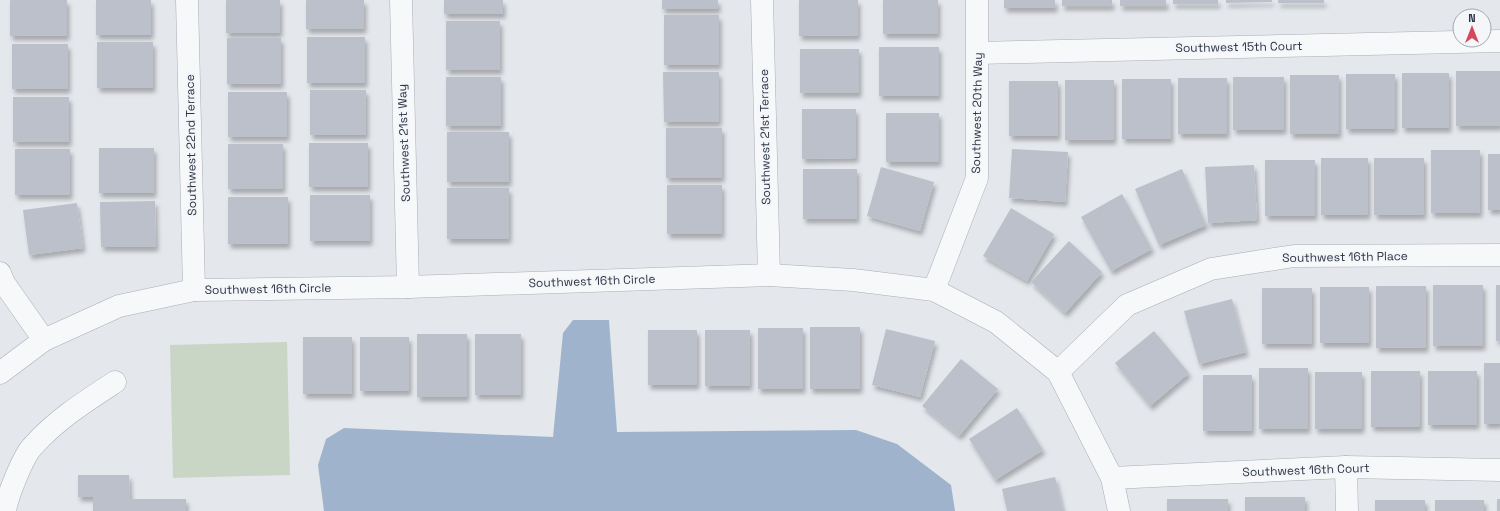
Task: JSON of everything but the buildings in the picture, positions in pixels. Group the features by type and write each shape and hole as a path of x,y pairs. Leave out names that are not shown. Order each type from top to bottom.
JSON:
{"street":[{"name":"Southwest 22nd Terrace","path":"187,0 194,290"},
{"name":"Southwest 21st Way","path":"401,0 408,287"},
{"name":"Southwest 21st Terrace","path":"762,0 769,275"},
{"name":"Southwest 20th Way","path":"934,290 977,178 977,0"},
{"name":"Southwest 15th Court","path":"978,53 1500,41"},
{"name":"Southwest 16th Place","path":"1058,372 1128,305 1212,269 1294,256 1500,255"},
{"path":"0,273 4,283 44,340"},
{"name":"Southwest 16th Circle","path":"0,373 44,340 119,306 194,290 408,287 769,275 853,280 934,290 996,322 1058,372 1112,478 1119,511"},
{"path":"4,511 7,497 32,447 73,409 115,382"},
{"path":"1346,467 1347,511"},
{"name":"Southwest 16th Court","path":"1112,478 1346,467 1500,470"}],"green space":[{"path":"287,342 290,475 173,478 170,345"}],"water":[{"path":"573,320 609,320 617,432 856,430 897,444 951,485 955,511 324,511 318,465 326,439 344,428 553,437 563,333"}]}
